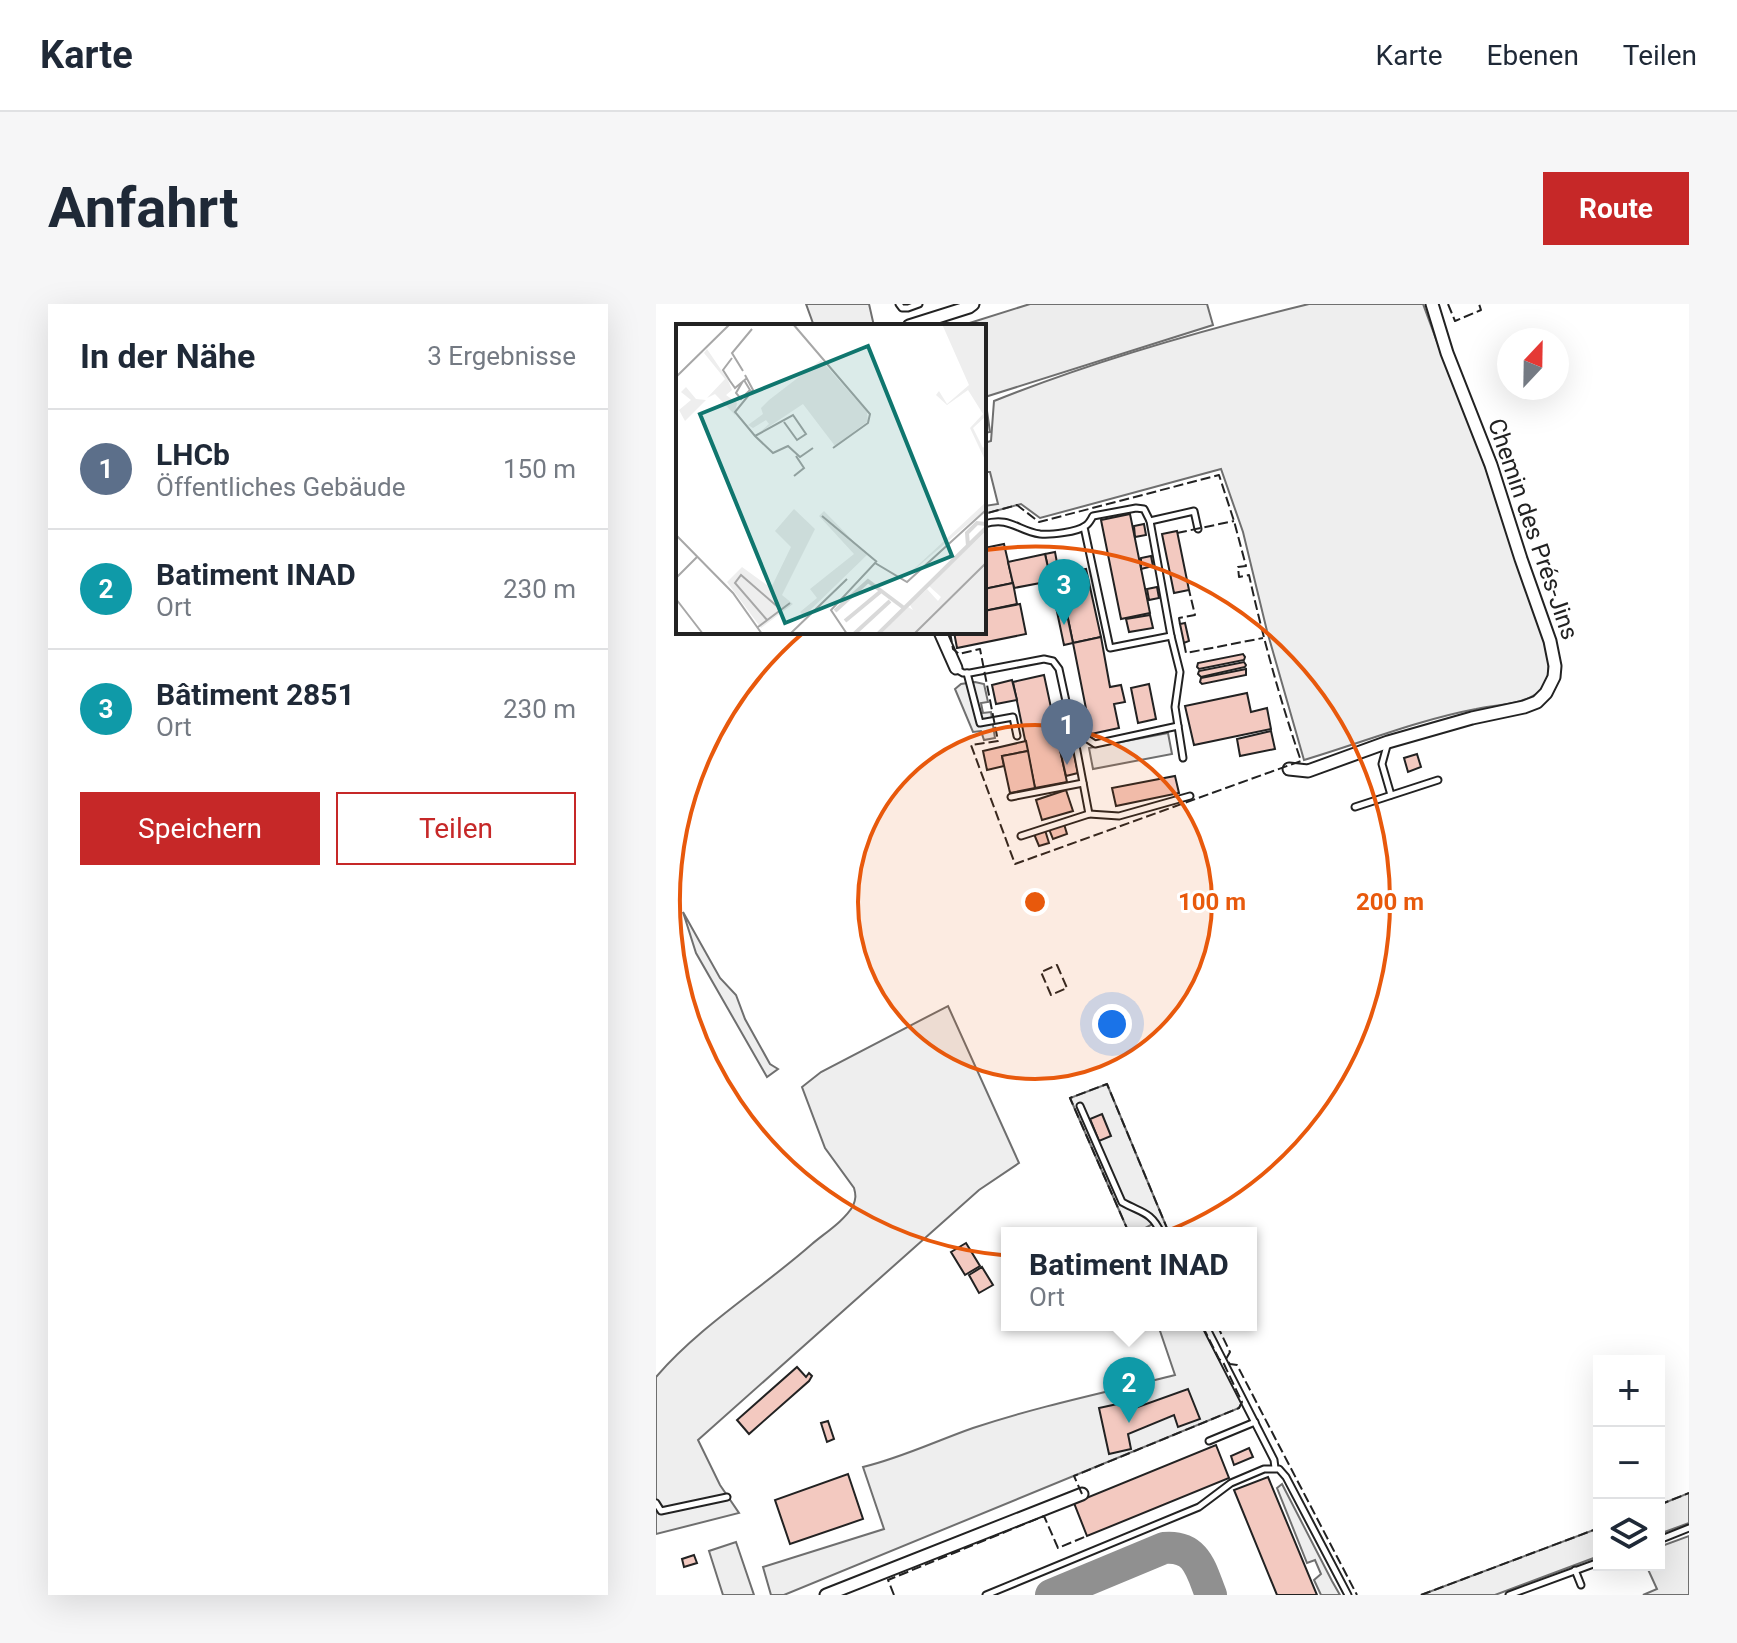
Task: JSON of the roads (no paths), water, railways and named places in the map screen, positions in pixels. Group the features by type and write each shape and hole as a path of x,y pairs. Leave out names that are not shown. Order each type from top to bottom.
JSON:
{"street":[{"path":"915,324 973,304"},
{"name":"Chemin des Prés-Jins","path":"1289,769 1308,771 1388,742 1524,707 1537,702 1551,685 1555,666 1550,641 1491,465 1447,353 1432,304"},
{"path":"941,634 962,671"},
{"path":"826,1595 1082,1494"}],"lane":[{"path":"899,304 902,308 919,304"},
{"path":"986,523 995,520 1014,523 1039,534 1062,533 1084,527 1093,516 1136,508 1147,512 1180,672 1175,707 1183,758"},
{"path":"1150,521 1194,511 1198,529"},
{"path":"1084,527 1110,648 1171,636"},
{"path":"1017,736 1013,717 980,723 962,671 1044,659 1053,661 1059,669 1089,814"},
{"path":"1072,729 1095,744 1178,726"},
{"path":"1388,742 1382,770 1391,795"},
{"path":"1355,807 1438,780"},
{"path":"1011,797 1083,783"},
{"path":"1021,836 1089,814 1119,816 1190,796"},
{"path":"1080,1106 1122,1202 1149,1215 1158,1227"},
{"path":"1208,1331 1274,1460 1275,1468"},
{"path":"1209,1441 1255,1422"},
{"path":"986,1595 1199,1507 1231,1483 1264,1469 1275,1468 1286,1477 1348,1595"},
{"path":"656,1502 661,1511 727,1497"},
{"path":"1665,1538 1689,1528"},
{"path":"1511,1595 1593,1564"},
{"path":"1575,1570 1581,1585"}],"place":[{"name":"Bâtiment 2851","path":"1064,625"},
{"name":"LHCb","path":"1067,765"},
{"name":"Batiment INAD","path":"1129,1423"}]}
